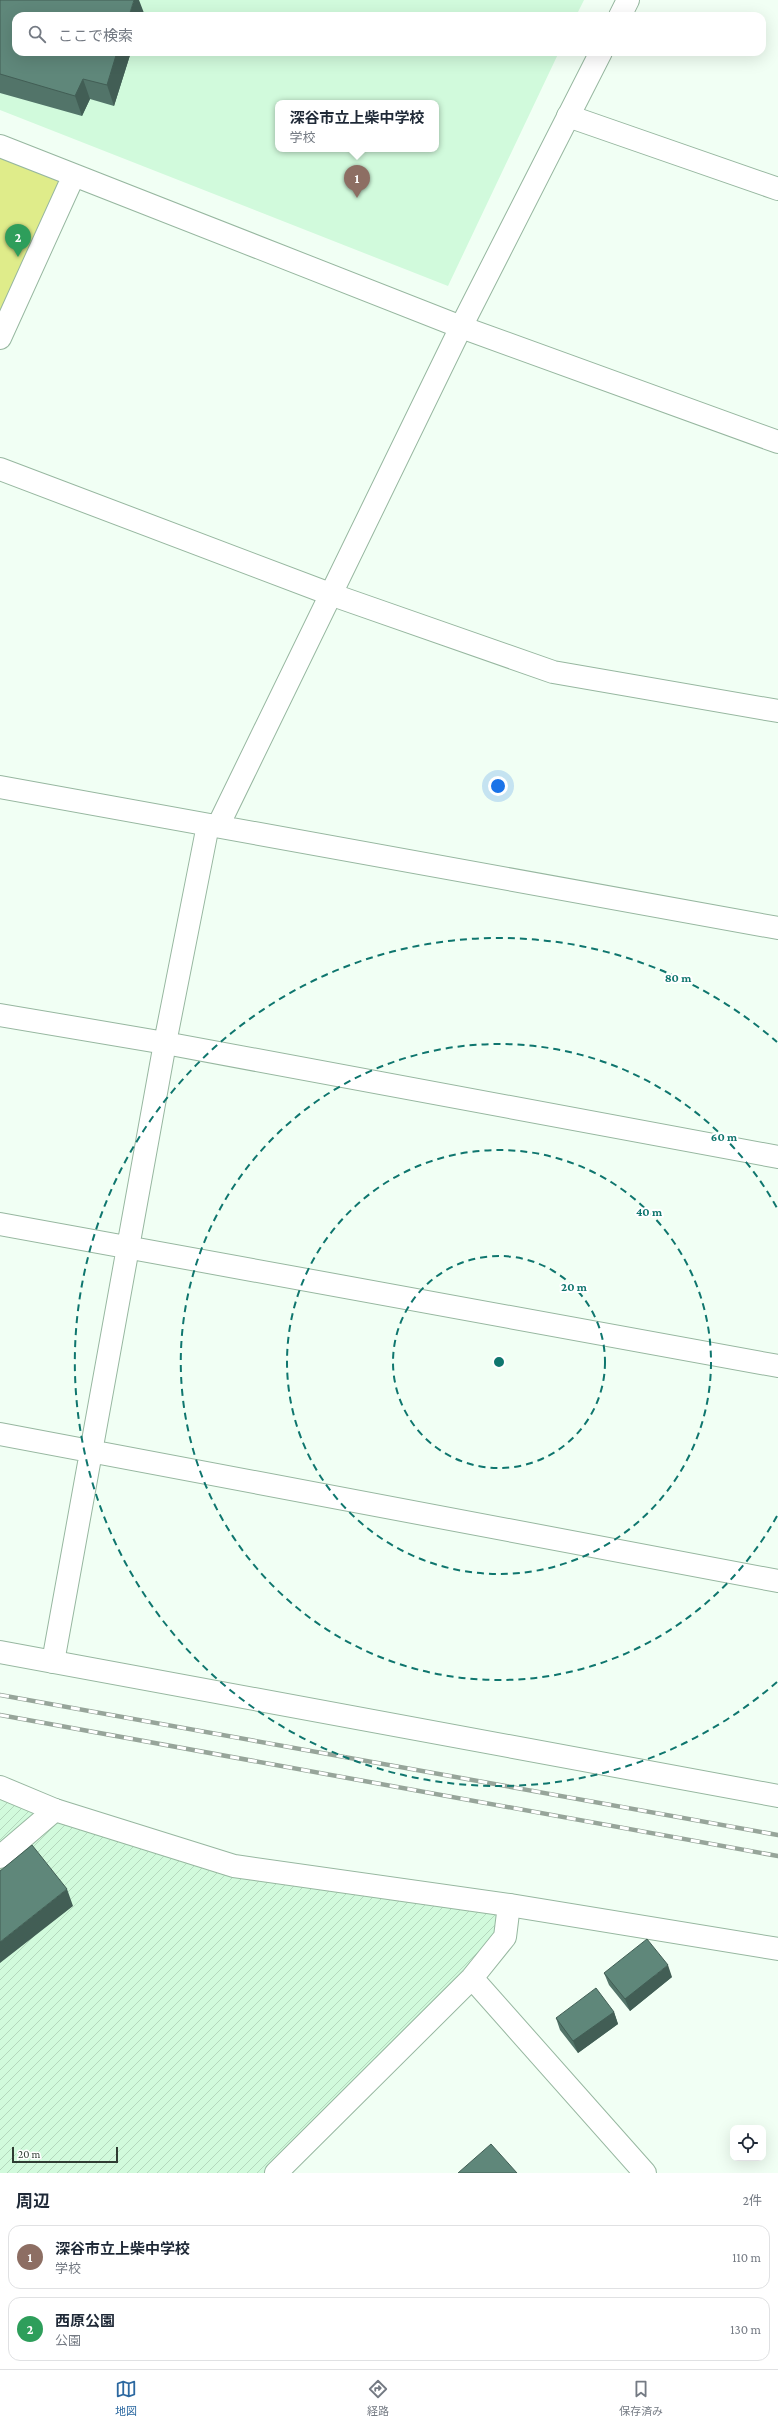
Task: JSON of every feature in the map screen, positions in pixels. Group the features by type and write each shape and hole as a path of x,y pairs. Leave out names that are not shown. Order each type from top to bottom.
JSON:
{"street":[{"path":"622,12 628,0"},
{"path":"53,1662 165,1043 213,826 330,594 461,327 599,56"},
{"path":"568,116 778,189"},
{"path":"0,146 461,327 778,442"},
{"path":"0,338 74,175"},
{"path":"0,469 330,594 553,672 778,711"},
{"path":"0,787 778,928"},
{"path":"0,1015 165,1043 778,1158"},
{"path":"0,1224 778,1366"},
{"path":"0,1434 92,1450 778,1581"},
{"path":"0,1652 778,1796"},
{"path":"0,1787 55,1810 234,1866 509,1905 778,1949"},
{"path":"0,1857 55,1810"},
{"path":"276,2173 472,1978 505,1937 509,1905"},
{"path":"472,1978 645,2173"}],"shaded area":[{"path":"0,0 584,0 578,12 12,12 12,56 557,56 448,286 0,110"},
{"path":"0,1787 234,1866 509,1905 505,1937 276,2173 0,2173"}],"green space":[{"path":"0,146 74,175 0,338"}],"building":[{"path":"0,0 134,0 130,12 12,12 12,56 116,56 107,85 83,79 75,96 0,74"},
{"path":"32,1845 67,1889 0,1942 0,1871"},
{"path":"647,1939 668,1965 625,1999 604,1973"},
{"path":"596,1988 614,2012 573,2041 556,2018"},
{"path":"491,2144 517,2173 458,2173"}],"railway":[{"path":"0,1695 778,1835"},
{"path":"0,1715 778,1856"}],"place":[{"name":"深谷市立上柴中学校","path":"357,198"},
{"name":"西原公園","path":"18,257"}]}
